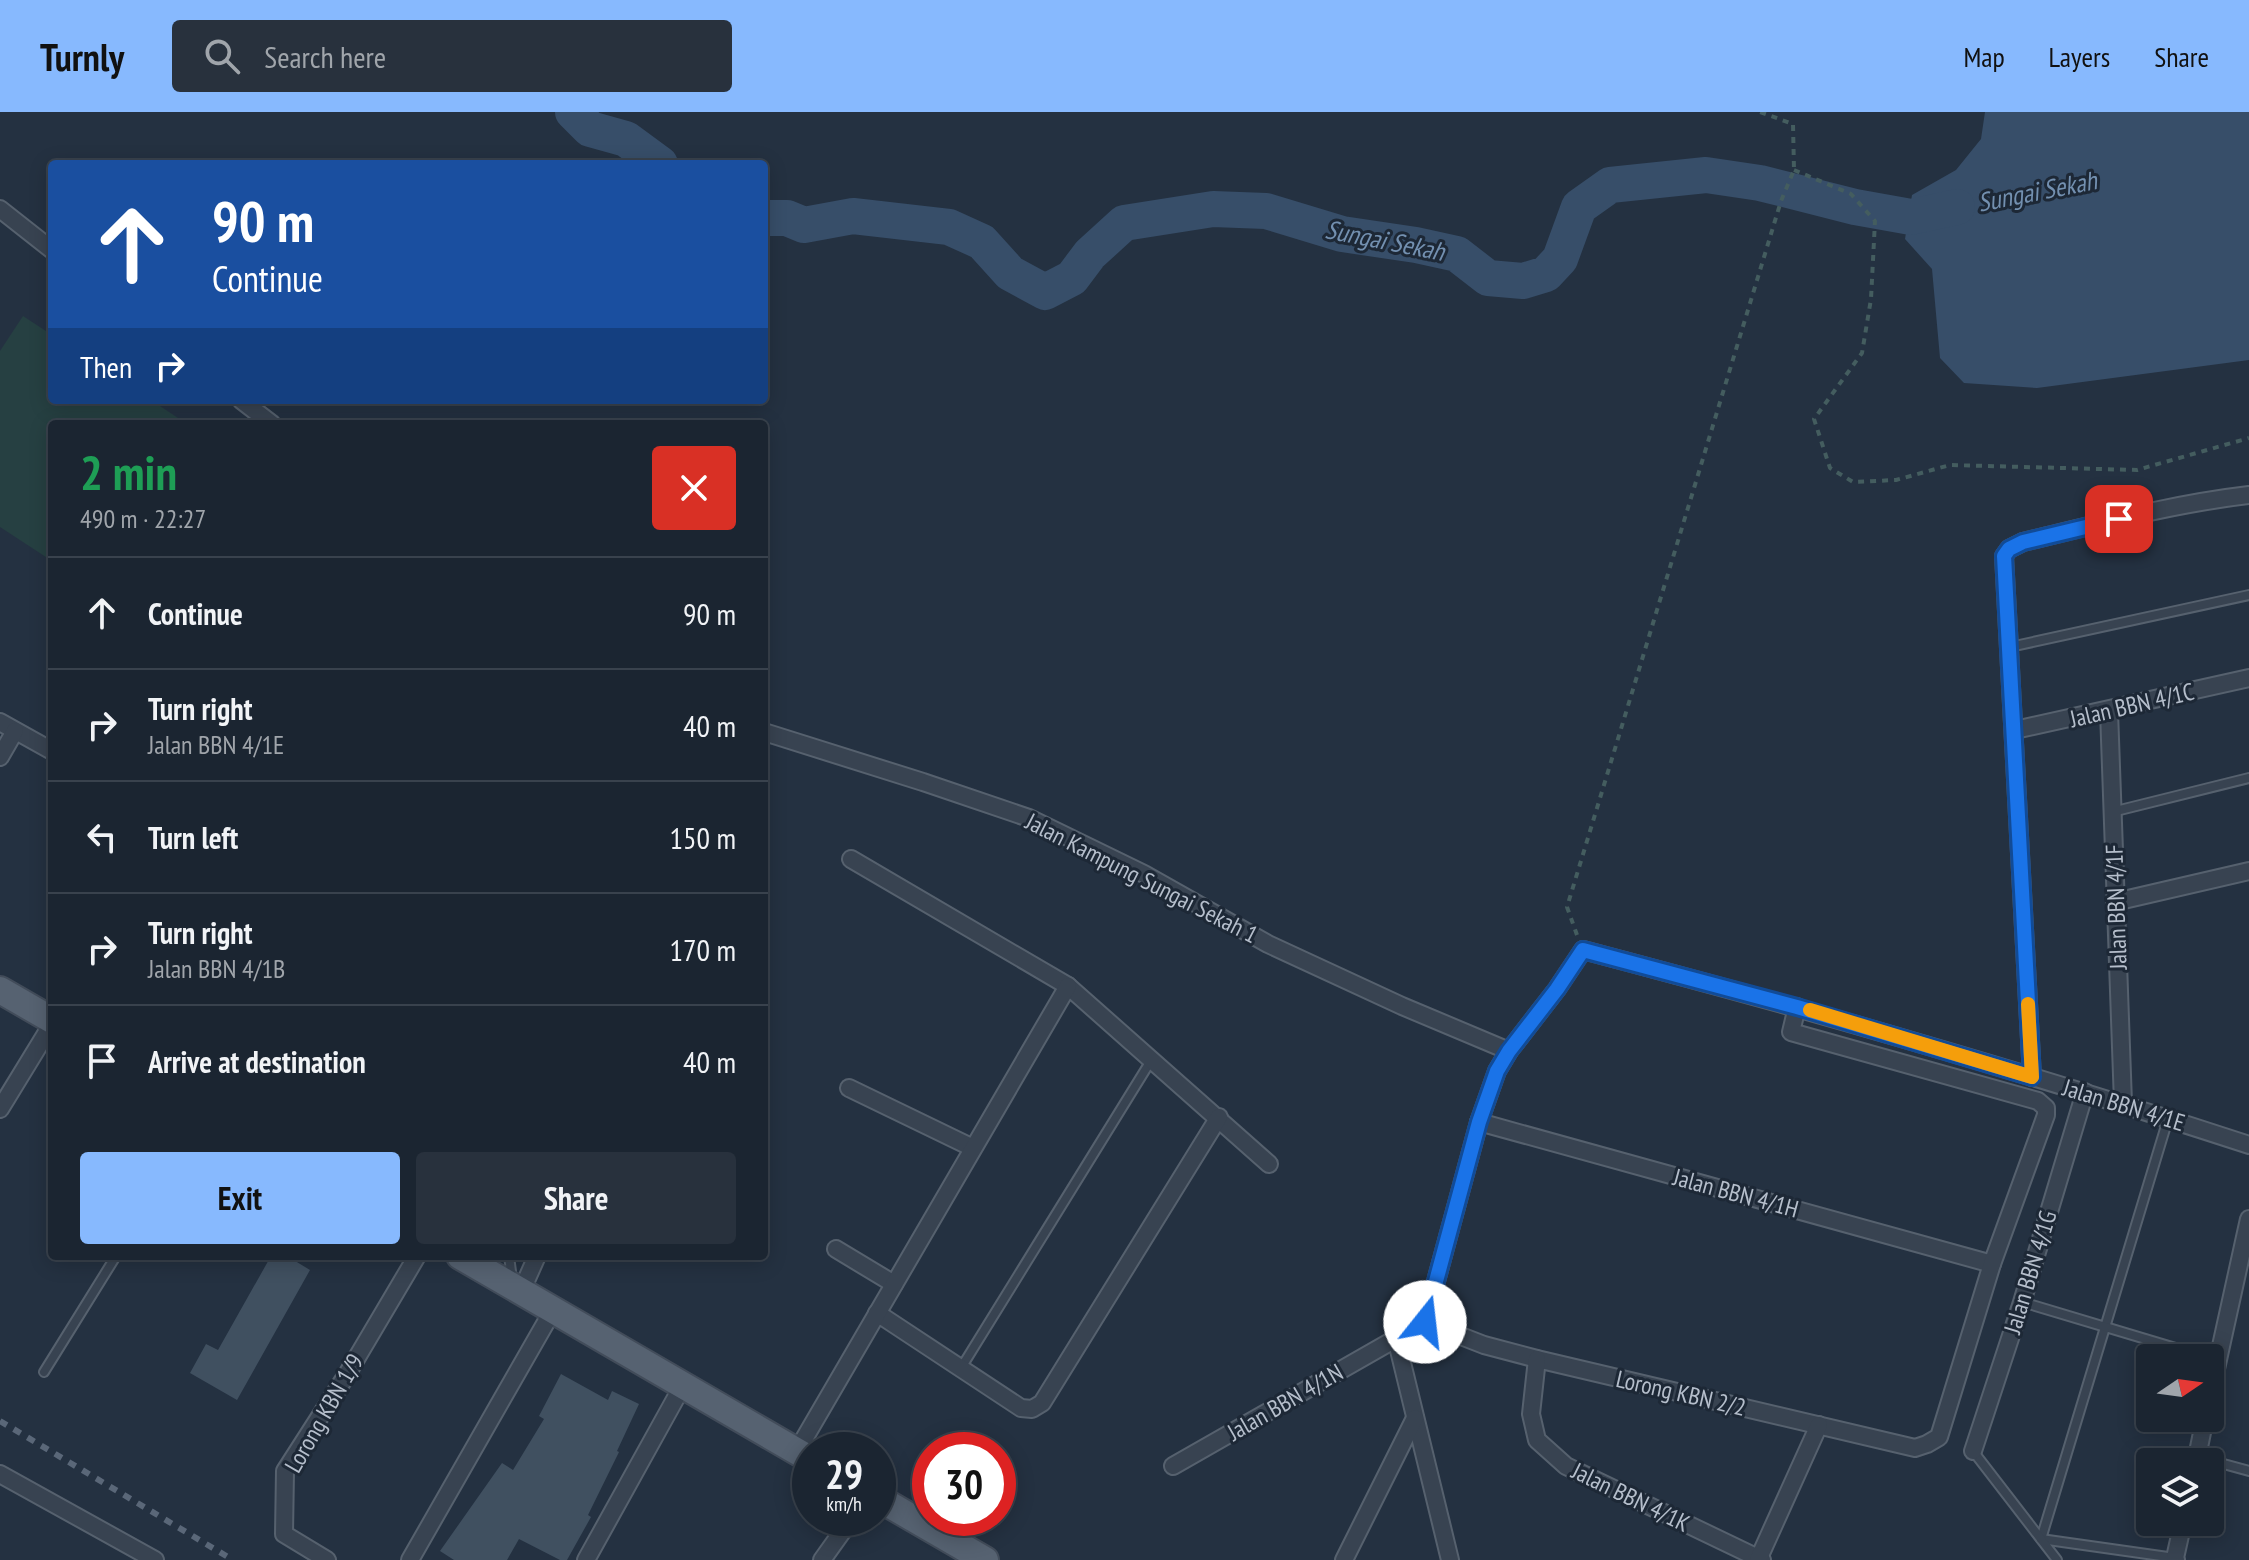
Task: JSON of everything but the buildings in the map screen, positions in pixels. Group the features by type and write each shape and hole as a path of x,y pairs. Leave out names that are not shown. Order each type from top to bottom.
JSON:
{"main road":[{"path":"0,990 48,1020"},
{"path":"467,1260 792,1449"},
{"path":"896,1512 950,1552 985,1560"}],"street":[{"path":"0,209 48,247"},
{"path":"246,404 267,420"},
{"path":"2032,1077 2004,556 2009,549 2023,542 2204,500 2249,495"},
{"name":"Jalan BBN 4/1C","path":"2015,730 2249,678"},
{"name":"Jalan BBN 4/1F","path":"2109,711 2123,1103"},
{"path":"0,722 48,749"},
{"path":"0,757 15,731"},
{"name":"Jalan Kampung Sungai Sekah 1","path":"768,733 1029,818 1144,874 1268,944 1509,1051"},
{"path":"851,859 1068,986 1269,1164"},
{"path":"2115,902 2249,871"},
{"name":"Jalan BBN 4/1E","path":"1583,950 1797,1007 2123,1103 2249,1145"},
{"path":"1450,1560 1396,1338 1425,1322 1479,1122 1497,1071 1583,950"},
{"path":"815,1432 877,1313 1068,986"},
{"path":"1797,1007 1791,1032 2038,1101 2046,1108 1992,1264"},
{"path":"0,1109 48,1029"},
{"path":"849,1088 973,1148"},
{"name":"Jalan BBN 4/1G","path":"1973,1451 2022,1302 2085,1092"},
{"path":"877,1313 1021,1408 1032,1409 1042,1403 1219,1117"},
{"name":"Jalan BBN 4/1H","path":"1479,1122 1992,1264"},
{"path":"2216,1344 2249,1219"},
{"path":"836,1249 894,1284"},
{"name":"Lorong KBN 1/9","path":"327,1560 284,1534 285,1471 415,1260"},
{"path":"517,1289 535,1260"},
{"name":"Lorong KBN 2/2","path":"1425,1322 1484,1345 1537,1359 1915,1448 1939,1437 1992,1264"},
{"path":"410,1560 553,1310"},
{"name":"Jalan BBN 4/1N","path":"1173,1466 1396,1338"},
{"name":"Jalan BBN 4/1K","path":"1537,1359 1531,1414 1537,1440 1566,1466 1759,1559"},
{"path":"586,1560 683,1385"},
{"path":"1344,1560 1415,1418"},
{"path":"1759,1559 1819,1425"},
{"path":"0,1474 155,1560"},
{"path":"822,1560 839,1536"},
{"path":"2176,1559 2180,1536"}],"lane":[{"path":"2010,647 2249,595"},
{"path":"2112,812 2249,778"},
{"path":"961,1368 1152,1058"},
{"path":"2041,1539 2168,1119"},
{"path":"44,1372 114,1260"},
{"path":"510,1260 517,1289"},
{"path":"2022,1302 2162,1344"},
{"path":"1973,1451 2057,1560"},
{"path":"2224,1466 2249,1471"},
{"path":"2041,1539 2176,1559"}],"path":[{"path":"1583,950 1567,907 1781,201 1794,170 1793,124 1760,112"},
{"path":"1794,170 1851,194 1875,221 1871,299 1862,353 1814,419 1830,468 1853,482 1896,480 1950,465 2137,470 2249,438"}],"green space":[{"path":"23,316 48,332 48,404 157,404 181,420 48,420 48,558 0,527 0,351"}],"water":[{"path":"1985,112 2249,112 2249,360 2037,388 1964,383 1940,358 1932,269 1905,239 1912,195 1956,170 1981,139"}],"waterway":[{"name":"Sungai Sekah","path":"573,112 590,129 626,139 655,160"},
{"name":"Sungai Sekah","path":"768,218 787,218 804,225 853,216 949,227 982,242 1010,273 1045,292 1072,278 1090,254 1124,223 1213,209 1266,211 1342,234 1457,254 1488,278 1523,281 1546,274 1560,259 1579,207 1610,185 1706,175 1760,183 1855,207 1911,217 1957,207"}],"railway":[{"path":"0,1421 233,1560"}],"slow traffic":[{"path":"1810,1010 2032,1077 2028,1004"}],"route":[{"path":"1425,1322 1479,1122 1497,1071 1583,950 1797,1007 2032,1077 2004,556 2009,549 2023,542 2119,519"}]}
